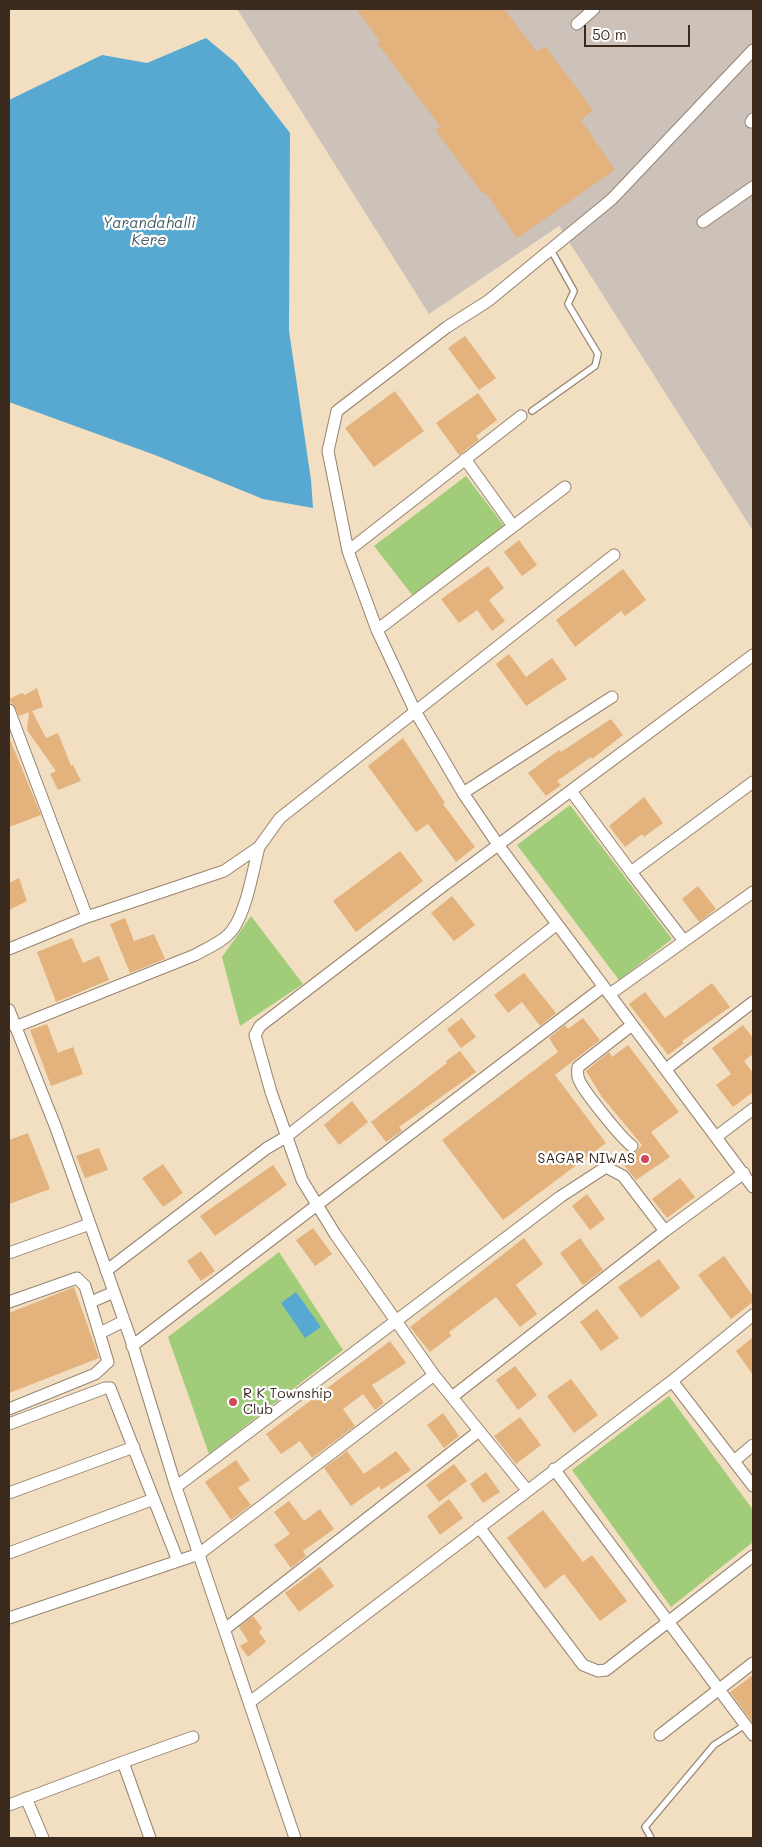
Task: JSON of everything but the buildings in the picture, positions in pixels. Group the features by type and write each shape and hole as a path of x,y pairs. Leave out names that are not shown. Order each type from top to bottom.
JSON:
{"street":[{"path":"577,24 594,9"},
{"path":"753,50 612,199 488,301 447,327 337,411 328,451 348,551 377,630 414,711 463,792 499,846 753,1187"},
{"path":"703,222 753,186"},
{"path":"348,551 526,413"},
{"path":"465,459 513,526"},
{"path":"377,630 565,487"},
{"path":"9,949 87,917 224,872 259,847 280,818 614,555"},
{"path":"527,1490 434,1375 317,1205 302,1180 286,1137 255,1035 260,1026 438,889 499,846 753,654"},
{"path":"463,792 612,696"},
{"path":"9,710 87,917"},
{"path":"631,872 753,782"},
{"path":"570,791 684,941"},
{"path":"16,1027 195,955 221,940 233,929 248,892 259,847"},
{"path":"132,1346 317,1205 606,991 684,941 753,892"},
{"path":"106,1271 266,1148 286,1137 556,924"},
{"path":"666,1069 753,1002"},
{"path":"9,1010 56,1128 114,1292 176,1487 295,1838"},
{"path":"632,1024 578,1067 577,1075 581,1084 625,1142 632,1146"},
{"path":"716,1137 753,1109"},
{"path":"176,1487 397,1322 560,1197 606,1167 623,1176 665,1231"},
{"path":"452,1397 665,1231 744,1173"},
{"path":"9,1253 90,1224"},
{"path":"9,1302 77,1278 85,1286 108,1362 95,1374 9,1409"},
{"path":"90,1302 114,1292"},
{"path":"250,1702 672,1380 753,1315"},
{"path":"100,1333 124,1321"},
{"path":"9,1618 199,1554 434,1375"},
{"path":"672,1380 753,1486"},
{"path":"9,1424 108,1387 112,1390 178,1561"},
{"path":"225,1629 479,1431"},
{"path":"734,1461 753,1445"},
{"path":"9,1493 134,1447"},
{"path":"554,1469 753,1735"},
{"path":"9,1553 154,1499"},
{"path":"479,1527 583,1665 598,1671 606,1670 753,1556"},
{"path":"660,1735 753,1663"},
{"path":"9,1805 193,1737"},
{"path":"123,1762 150,1838"},
{"path":"26,1798 42,1838"}],"lane":[{"path":"526,413 596,366 598,354 568,304 574,291 551,250"},
{"path":"651,1838 645,1827 714,1745 745,1724"}],"shaded area":[{"path":"237,9 753,9 753,531 559,226 429,314"}],"green space":[{"path":"466,476 504,526 413,596 374,546"},
{"path":"570,805 672,939 619,980 517,845"},
{"path":"251,916 303,984 240,1026 222,957"},
{"name":"R K Township Club","path":"279,1252 343,1350 209,1454 168,1337"},
{"path":"669,1396 753,1510 753,1542 671,1607 572,1470"}],"water":[{"name":"Yarandahalli Kere","path":"206,38 236,63 290,133 289,331 311,480 313,508 263,499 155,455 9,402 9,100 102,55 147,63"},
{"path":"296,1292 321,1327 305,1338 281,1303"}],"place":[{"name":"SAGAR NIWAS","path":"645,1159"},
{"name":"R K Township Club","path":"233,1402"}]}
